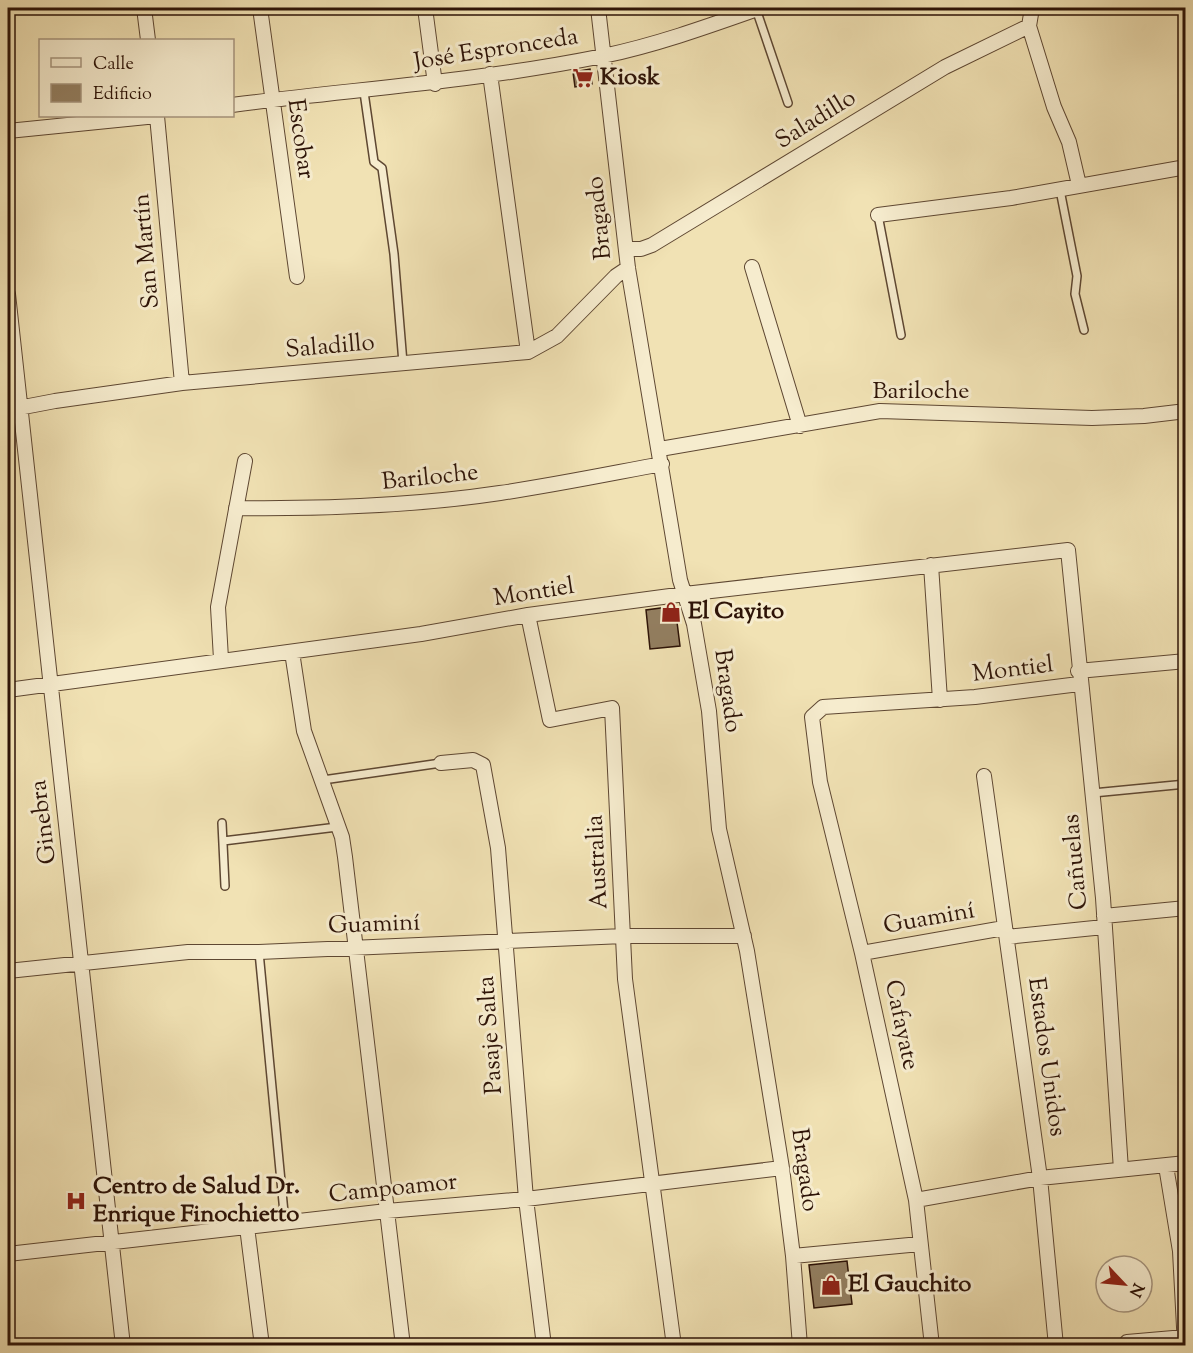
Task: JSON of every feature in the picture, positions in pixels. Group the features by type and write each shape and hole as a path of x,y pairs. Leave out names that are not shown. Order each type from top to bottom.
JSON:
{"street":[{"path":"144,8 148,39"},
{"name":"Escobar","path":"260,8 297,277"},
{"path":"425,8 435,84"},
{"name":"Bragado","path":"598,8 628,268 660,449 680,580 694,624 709,711 719,829 744,936 782,1168 793,1256 800,1346"},
{"name":"José Espronceda","path":"234,105 435,84 604,56 657,42 758,8"},
{"path":"1032,8 1029,26 1054,107 1069,142 1079,185"},
{"name":"Saladillo","path":"627,249 641,249 652,245 945,67 1029,26"},
{"path":"490,74 528,352"},
{"path":"8,131 147,117"},
{"name":"San Martín","path":"157,117 182,383"},
{"path":"878,215 1060,190 1185,167"},
{"path":"752,267 800,426"},
{"name":"Saladillo","path":"13,410 55,401 182,383 528,352 557,336 616,276 628,268"},
{"name":"Ginebra","path":"8,294 13,410 51,684 123,1346"},
{"name":"Bariloche","path":"660,449 880,411 1101,418 1185,411"},
{"path":"221,659 218,607 245,461"},
{"name":"Bariloche","path":"236,508 373,506 442,500 501,493 662,464"},
{"name":"Montiel","path":"8,690 221,659 292,652 421,634 528,615 685,594 1068,550"},
{"name":"Cañuelas","path":"1068,550 1104,921 1121,1170"},
{"path":"931,565 940,700"},
{"name":"Australia","path":"528,615 550,720 612,708 625,979 674,1346"},
{"path":"292,652 304,731 323,780 345,857 403,1346"},
{"name":"Montiel","path":"812,717 823,707 940,700 1185,661"},
{"name":"Cafayate","path":"812,717 820,782 862,953 916,1200 932,1346"},
{"name":"Pasaje Salta","path":"441,763 473,760 483,765 498,848 526,1199 544,1346"},
{"name":"Estados Unidos","path":"984,776 1040,1178 1056,1346"},
{"name":"Guaminí","path":"862,953 1185,908"},
{"name":"Guaminí","path":"8,972 188,952 259,952 624,936 744,936"},
{"path":"916,1200 1040,1178 1185,1163"},
{"path":"1166,1166 1180,1251 1185,1346"},
{"name":"Campoamor","path":"8,1254 387,1211 526,1199 651,1182 782,1168"},
{"path":"247,1227 262,1346"},
{"path":"793,1256 920,1244"},
{"path":"1127,1342 1185,1337"}],"lane":[{"path":"758,8 788,103"},
{"path":"364,92 374,162 382,168 393,244 403,363"},
{"path":"1060,190 1077,276 1075,294 1084,330"},
{"path":"878,215 901,335"},
{"path":"323,780 441,763"},
{"path":"1093,793 1185,784"},
{"path":"222,823 225,886"},
{"path":"223,841 338,827"},
{"path":"259,952 285,1223"}],"building":[{"name":"Kiosk","path":"590,69 592,84 575,87 573,72"},
{"path":"675,606 680,646 650,649 646,610"},
{"name":"El Gauchito","path":"847,1261 852,1304 814,1308 809,1265"}],"place":[{"name":"Kiosk","path":"583,78"},
{"name":"El Cayito","path":"671,612"},
{"name":"Centro de Salud Dr. Enrique Finochietto","path":"76,1201"},
{"name":"El Gauchito","path":"831,1285"}]}
